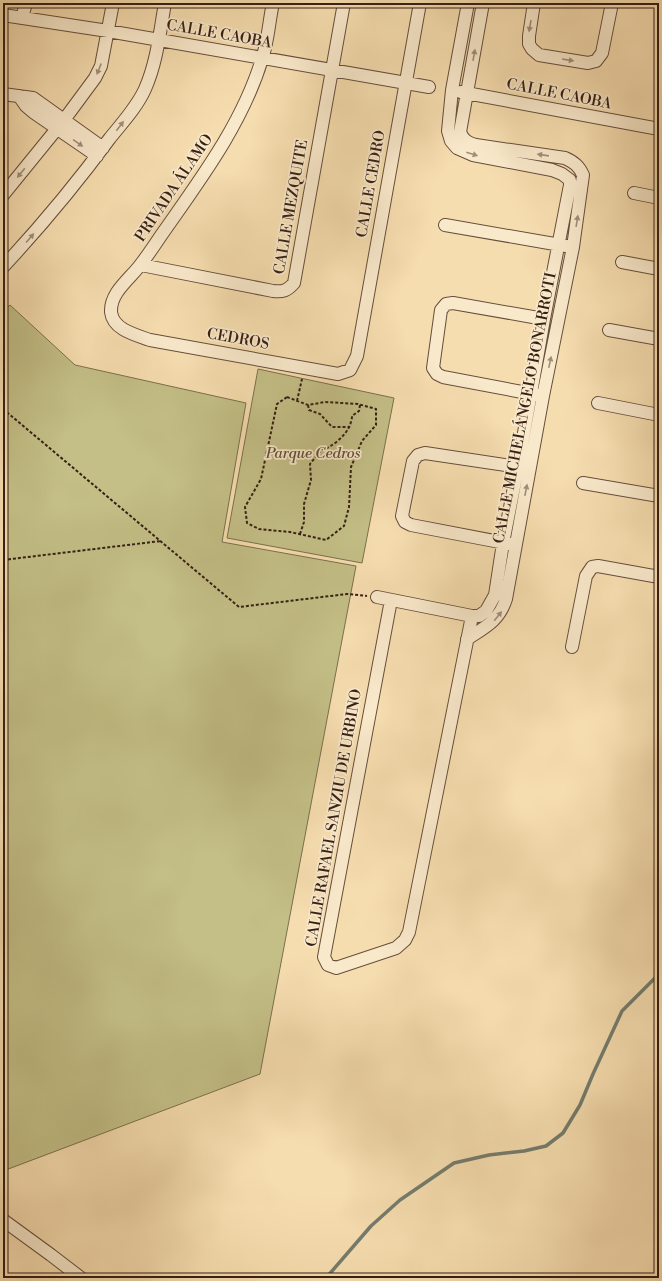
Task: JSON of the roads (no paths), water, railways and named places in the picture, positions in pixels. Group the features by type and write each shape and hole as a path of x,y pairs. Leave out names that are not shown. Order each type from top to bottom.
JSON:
{"street":[{"path":"22,18 26,3"},
{"path":"3,195 61,124 95,78 101,66 113,3"},
{"path":"3,266 30,238 100,152 138,102 149,79 159,40 166,3"},
{"name":"PRIVADA ÁLAMO","path":"121,328 115,322 111,312 112,304 120,288 141,265 230,133 249,96 263,58 273,3"},
{"name":"CALLE MEZQUITE","path":"141,265 273,291 282,292 289,289 294,283 344,3"},
{"name":"CALLE CEDRO","path":"350,370 357,356 420,3"},
{"path":"468,3 452,90 448,131 457,139 476,145 565,158 579,167 567,177 552,170 473,155 457,148 457,139 460,132 468,93 483,3"},
{"path":"534,3 529,36 529,44 532,49 539,55 588,63 596,61 602,53 612,3"},
{"name":"CALLE CAOBA","path":"3,15 108,31 429,87"},
{"name":"CALLE CAOBA","path":"452,90 659,129"},
{"path":"3,94 33,98 61,124 100,152"},
{"name":"CALLE MICHELÁNGELO BONARROTI","path":"472,616 479,616 486,611 495,595 503,543 518,467 573,247 583,184 583,175 579,167"},
{"name":"CALLE MICHELÁNGELO BONARROTI","path":"467,638 496,619 503,609 506,599 537,395 544,319 570,185 570,180 567,177"},
{"path":"634,193 659,198"},
{"path":"445,224 573,247"},
{"path":"622,262 659,269"},
{"path":"537,395 443,377 437,374 433,368 441,310 446,304 453,303 544,319"},
{"name":"CEDROS","path":"121,328 150,340 338,374 350,370"},
{"path":"609,330 659,339"},
{"path":"598,403 659,415"},
{"path":"515,545 411,525 405,522 402,516 413,461 418,455 425,453 518,467"},
{"path":"584,483 659,496"},
{"path":"572,647 586,576 592,567 598,566 659,577"},
{"path":"377,597 472,616"},
{"name":"CALLE RAFAEL SANZIU DE URBINO","path":"390,600 324,957 328,965 336,968 396,948 405,940 409,932 472,616"},
{"path":"3,1220 81,1278"}],"waterway":[{"path":"326,1278 371,1226 400,1200 454,1163 489,1155 524,1151 546,1146 563,1133 580,1105 622,1011 659,974"}],"park label":[{"name":"Parque Cedros","path":"313,453"}]}
